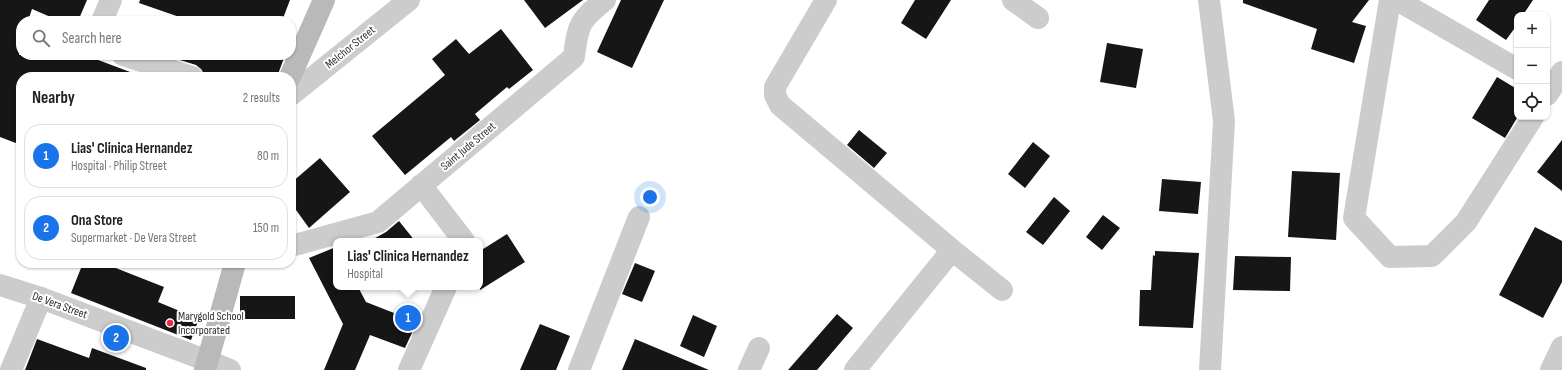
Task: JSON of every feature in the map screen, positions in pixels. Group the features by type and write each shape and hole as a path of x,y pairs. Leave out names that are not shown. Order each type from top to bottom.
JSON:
{"main road":[{"path":"292,72 324,0"},
{"path":"206,366 234,268"}],"street":[{"path":"104,16 111,0"},
{"name":"Melchor Street","path":"296,91 409,0"},
{"name":"Saint Jude Street","path":"296,245 378,222 574,57 578,29 588,13 605,0"},
{"path":"826,0 775,87 775,95 780,105 952,250 1002,290"},
{"path":"1012,0 1038,18"},
{"path":"1209,0 1224,121 1210,370"},
{"path":"1390,0 1354,218 1390,257 1432,256 1466,222 1531,120"},
{"path":"1397,0 1514,67"},
{"path":"139,60 176,72"},
{"path":"421,185 462,238"},
{"path":"579,370 639,217"},
{"path":"855,370 952,250"},
{"name":"De Vera Street","path":"0,285 41,298 206,366 230,370"},
{"path":"409,370 445,290"},
{"path":"11,370 41,298"},
{"path":"1550,370 1562,347"},
{"path":"750,370 759,348"}],"building":[{"path":"0,0 87,0 80,16 48,16 32,9 30,16 16,16 16,60 98,60 130,72 16,72 16,143 0,137"},
{"path":"140,0 290,0 284,16 177,16 139,3"},
{"path":"524,0 583,0 545,28"},
{"path":"621,0 664,0 632,68 597,52"},
{"path":"915,0 951,0 926,39 901,23"},
{"path":"1243,0 1369,0 1352,22 1366,26 1354,63 1311,49 1317,29 1243,3"},
{"path":"1489,0 1533,0 1525,12 1514,12 1514,29 1506,40 1476,20"},
{"path":"501,29 533,70 509,89 507,87 475,114 480,120 454,141 451,137 405,175 372,136 445,75 432,59 456,39 469,54"},
{"path":"1107,43 1143,49 1136,88 1100,82"},
{"path":"180,60 283,60 279,72 203,72 196,65"},
{"path":"1497,77 1514,87 1514,120 1516,120 1505,138 1472,118"},
{"path":"859,130 887,153 874,168 847,145"},
{"path":"1562,140 1562,191 1537,172"},
{"path":"1033,142 1050,156 1025,188 1008,174"},
{"path":"320,158 350,192 309,228 296,210 296,179"},
{"path":"1292,171 1340,173 1336,240 1288,237"},
{"path":"1162,179 1201,182 1198,214 1159,211"},
{"path":"1054,197 1070,211 1043,245 1026,232"},
{"path":"1103,215 1120,228 1102,250 1086,237"},
{"path":"399,221 413,238 375,238 386,232"},
{"path":"1535,227 1562,241 1562,282 1543,318 1499,295"},
{"path":"507,234 525,262 483,288 483,249"},
{"path":"333,248 333,290 360,290 366,302 417,322 405,348 370,335 355,370 324,370 343,324 309,258"},
{"path":"1155,251 1199,253 1193,328 1139,326 1140,290 1151,290 1153,255 1155,256"},
{"path":"1235,256 1291,257 1290,291 1233,290"},
{"path":"635,263 655,271 642,302 622,294"},
{"name":"Marygold School Incorporated","path":"81,268 116,268 164,287 158,302 199,319 191,340 71,293"},
{"path":"240,296 295,296 295,319 240,319"},
{"path":"837,314 853,328 817,370 788,370"},
{"path":"693,315 717,326 704,357 680,346"},
{"path":"540,324 570,336 556,370 520,370"},
{"path":"37,339 89,358 92,348 146,368 146,370 25,370"},
{"path":"635,339 709,370 622,370"}],"place":[{"name":"Lias' Clinica Hernandez","path":"408,318"},
{"name":"Marygold School Incorporated","path":"170,323"},
{"name":"Ona Store","path":"116,338"}]}
